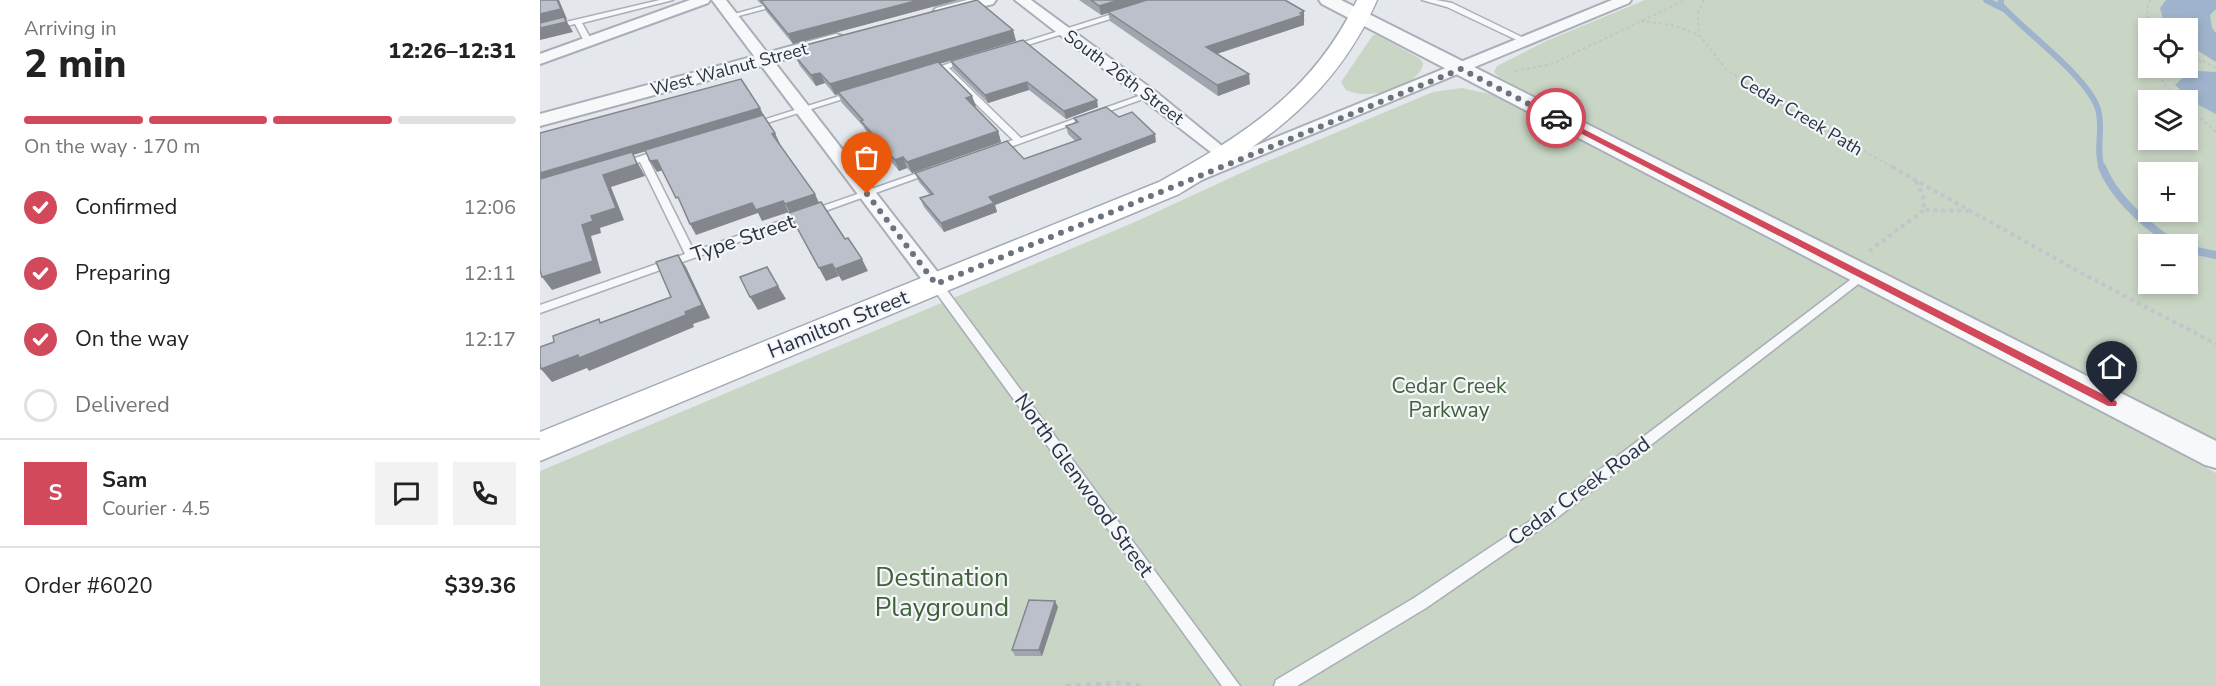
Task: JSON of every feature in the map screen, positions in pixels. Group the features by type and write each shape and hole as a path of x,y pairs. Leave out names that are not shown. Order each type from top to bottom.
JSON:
{"main road":[{"name":"Hamilton Street","path":"540,447 1169,188 1225,156 1266,127 1314,82 1343,47 1364,8"}],"street":[{"path":"540,59 703,0"},
{"path":"719,0 936,284"},
{"path":"920,18 987,0"},
{"name":"South 26th Street","path":"1022,0 1150,95 1225,156"},
{"path":"1328,0 1364,8 1461,69 1862,266 2216,456"},
{"name":"Hamilton Street","path":"1169,188 1624,0"},
{"name":"West Walnut Street","path":"540,120 853,36"}],"lane":[{"path":"540,30 669,0"},
{"path":"731,15 794,0"},
{"path":"1426,0 1449,6 1527,41"},
{"path":"998,51 1137,9"},
{"path":"577,21 588,41"},
{"path":"922,74 976,58"},
{"path":"944,68 1018,141"},
{"path":"745,127 868,90"},
{"path":"986,152 1150,95"},
{"path":"608,168 677,147"},
{"path":"643,158 691,256"},
{"name":"Type Street","path":"540,309 943,168"},
{"name":"Cedar Creek Road","path":"1282,686 1420,603 1553,513 1862,266"},
{"name":"North Glenwood Street","path":"936,284 1232,686"}],"path":[{"path":"1506,71 1538,69 1552,64 1684,0"},
{"path":"1640,21 1672,25 1699,35 1698,13 1704,0"},
{"path":"2149,18 2148,3 2151,0"},
{"name":"Cedar Creek Path","path":"1699,35 1726,69 1760,93 1971,212 2216,344"},
{"path":"2198,58 2216,68"},
{"path":"2198,62 2203,61"},
{"path":"2161,78 2170,90"},
{"path":"2198,116 2216,132"},
{"path":"1862,266 1924,210 1923,196 1915,181"},
{"name":"Cedar Creek Path","path":"1924,210 1971,212"},
{"path":"1066,686 1119,682 1142,686"}],"green space":[{"path":"1645,0 2216,0 2216,440 1499,77 1494,72 1497,66 1546,41"},
{"path":"1373,35 1419,58 1423,63 1421,70 1417,76 1402,86 1384,92 1363,94 1346,90 1341,82"},
{"name":"Cedar Creek Parkway","path":"1462,88 1490,94 2216,473 2216,686 540,686 540,471 1135,222 1256,166 1433,92"}],"water":[{"path":"2166,0 2216,0 2216,9 2210,15 2212,28 2216,33 2216,62 2198,51 2198,18 2163,18 2160,8"},
{"path":"2198,71 2216,72 2216,114 2198,105 2198,90 2181,90 2175,85 2183,78 2198,78"}],"building":[{"path":"540,0 557,0 561,9 540,14"},
{"path":"919,0 788,34 761,1"},
{"path":"977,0 1013,30 830,84 820,73 811,75 795,56 803,53 798,47"},
{"path":"1091,0 1119,0 1099,6"},
{"path":"1147,0 1285,0 1304,11 1300,13 1303,15 1206,47 1249,74 1217,85 1108,12"},
{"path":"564,17 566,22 540,28 540,23"},
{"path":"1023,40 1097,100 1064,111 1027,82 985,95 951,61"},
{"path":"938,62 972,96 966,98 998,131 907,162 903,157 895,160 838,92"},
{"path":"741,79 760,108 540,173 540,133"},
{"path":"1106,107 1119,117 1132,112 1155,134 989,197 994,203 941,223 920,198 933,194 915,173 1007,141 1024,159 1081,139 1066,126 1078,122 1074,118"},
{"path":"763,115 775,133 772,134 815,194 756,210 752,203 690,224 657,160 650,161 645,150"},
{"path":"632,152 637,164 603,175 616,208 591,216 593,221 582,225 593,261 542,277 540,270 540,179"},
{"path":"821,202 845,239 848,238 862,259 835,269 832,264 819,268 789,213"},
{"path":"678,255 702,305 685,312 686,315 579,358 578,355 541,369 540,347 554,342 553,336 599,319 600,323 671,297 656,262"},
{"path":"767,267 778,286 750,297 740,277"},
{"path":"1029,600 1055,601 1039,650 1012,650"}],"waterway":[{"path":"1986,0 2004,9"},
{"path":"2001,0 2001,5 2055,55 2092,96 2100,116 2099,154 2102,168"},
{"path":"2102,167 2123,200 2161,234"},
{"path":"2198,251 2216,255"}],"way so far":[{"path":"867,194 936,284 1461,69 1556,118"}],"route":[{"path":"1556,118 2112,403"}],"park label":[{"name":"Destination Playground","path":"942,592"}]}
